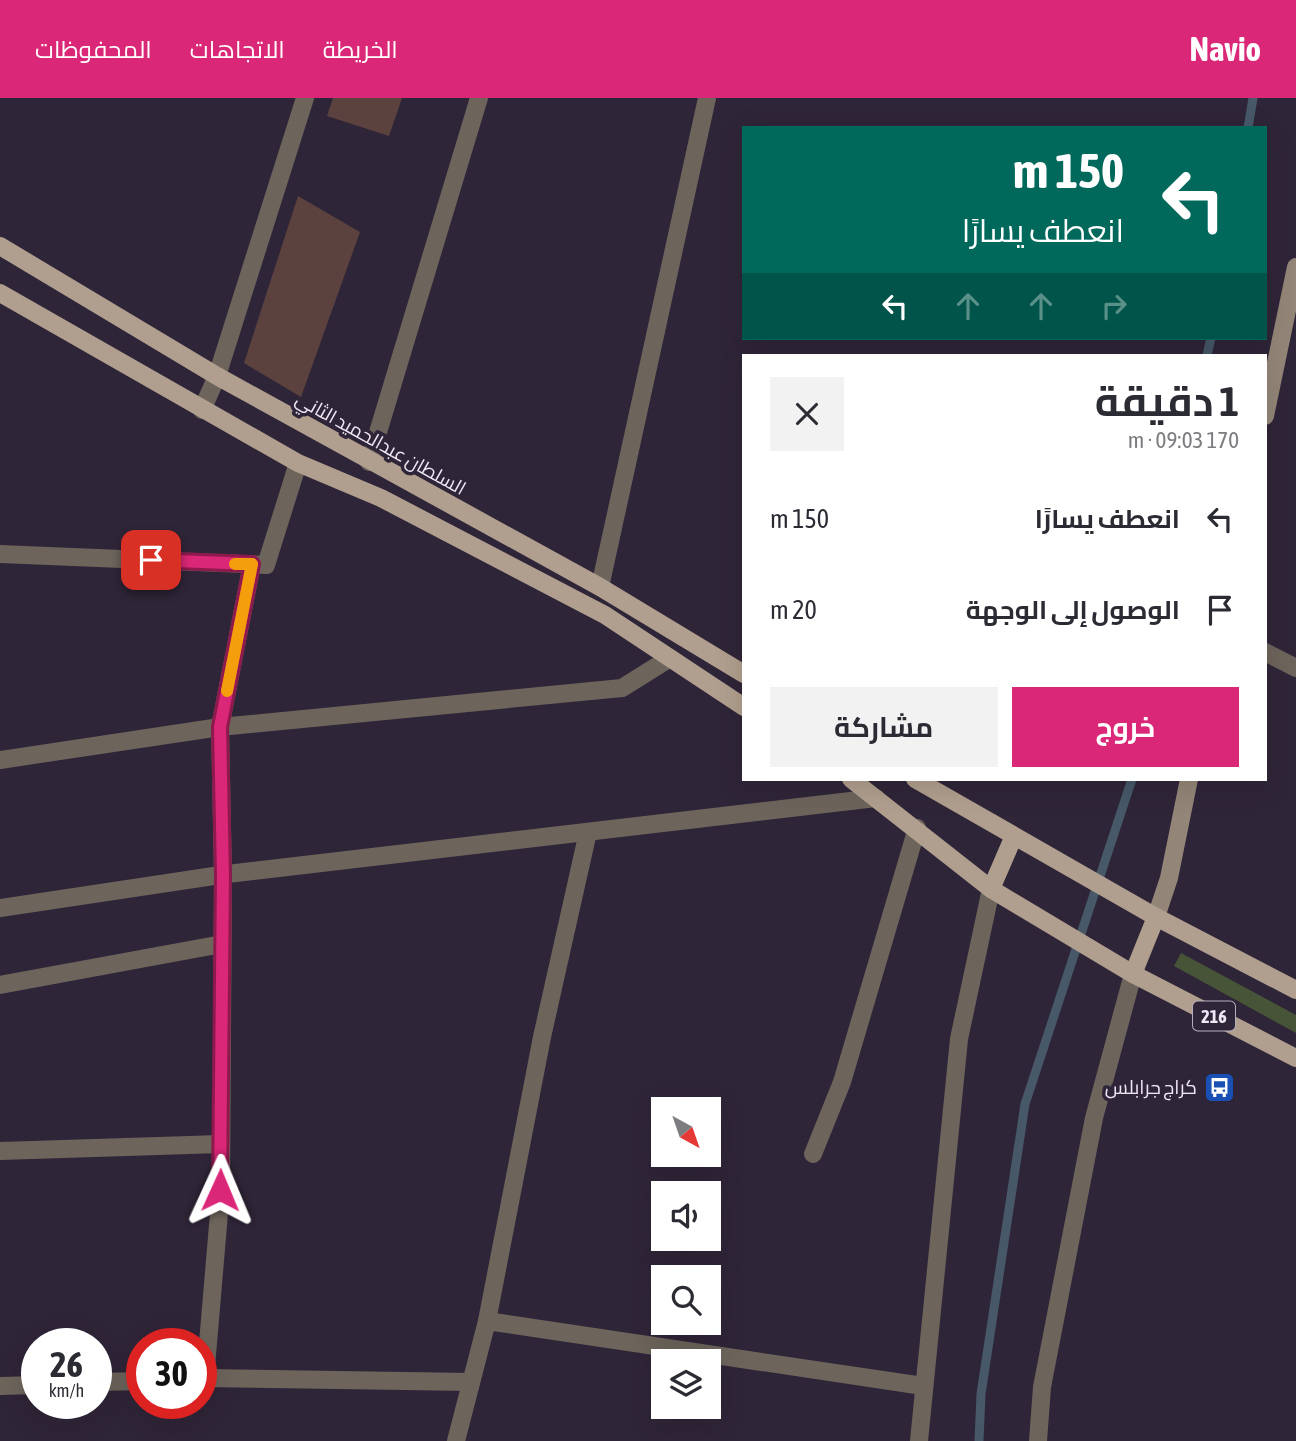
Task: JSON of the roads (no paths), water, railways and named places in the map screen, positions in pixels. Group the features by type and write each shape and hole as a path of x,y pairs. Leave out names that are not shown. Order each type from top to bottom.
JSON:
{"main road":[{"name":"السلطان عبدالحميد الثاني","path":"0,246 217,376 600,587 742,673"},
{"path":"1267,406 1296,267"},
{"path":"0,293 298,463 381,498 581,603 742,705"},
{"path":"854,781 917,828 991,889 1133,974 1169,878 1189,781"},
{"path":"918,781 1013,838 1296,990"},
{"path":"991,889 1013,838"},
{"name":"216","path":"1133,974 1296,1058"}],"street":[{"path":"202,410 217,376 305,98"},
{"path":"369,462 479,98"},
{"path":"600,587 707,98"},
{"path":"0,554 266,565 298,463"},
{"path":"208,1328 220,1190 221,1144 223,875 220,727 252,564"},
{"path":"1267,653 1296,668"},
{"path":"0,760 220,727 622,688 670,658"},
{"path":"0,908 223,875 876,798"},
{"path":"813,1154 842,1082 917,828"},
{"path":"456,1441 487,1321 542,1037 588,832"},
{"path":"919,1441 959,1039 991,889"},
{"path":"0,985 222,944"},
{"path":"1038,1441 1042,1387 1094,1118 1133,974"},
{"path":"0,1151 221,1144"},
{"path":"487,1321 923,1386"},
{"path":"217,1378 471,1381"},
{"path":"0,1386 21,1385"}],"waterway":[{"path":"1248,126 1253,98"},
{"path":"1207,354 1211,340"},
{"path":"979,1441 981,1394 1025,1104 1131,781"}],"place":[{"name":"كراج جرابلس","path":"1220,1087"}]}
